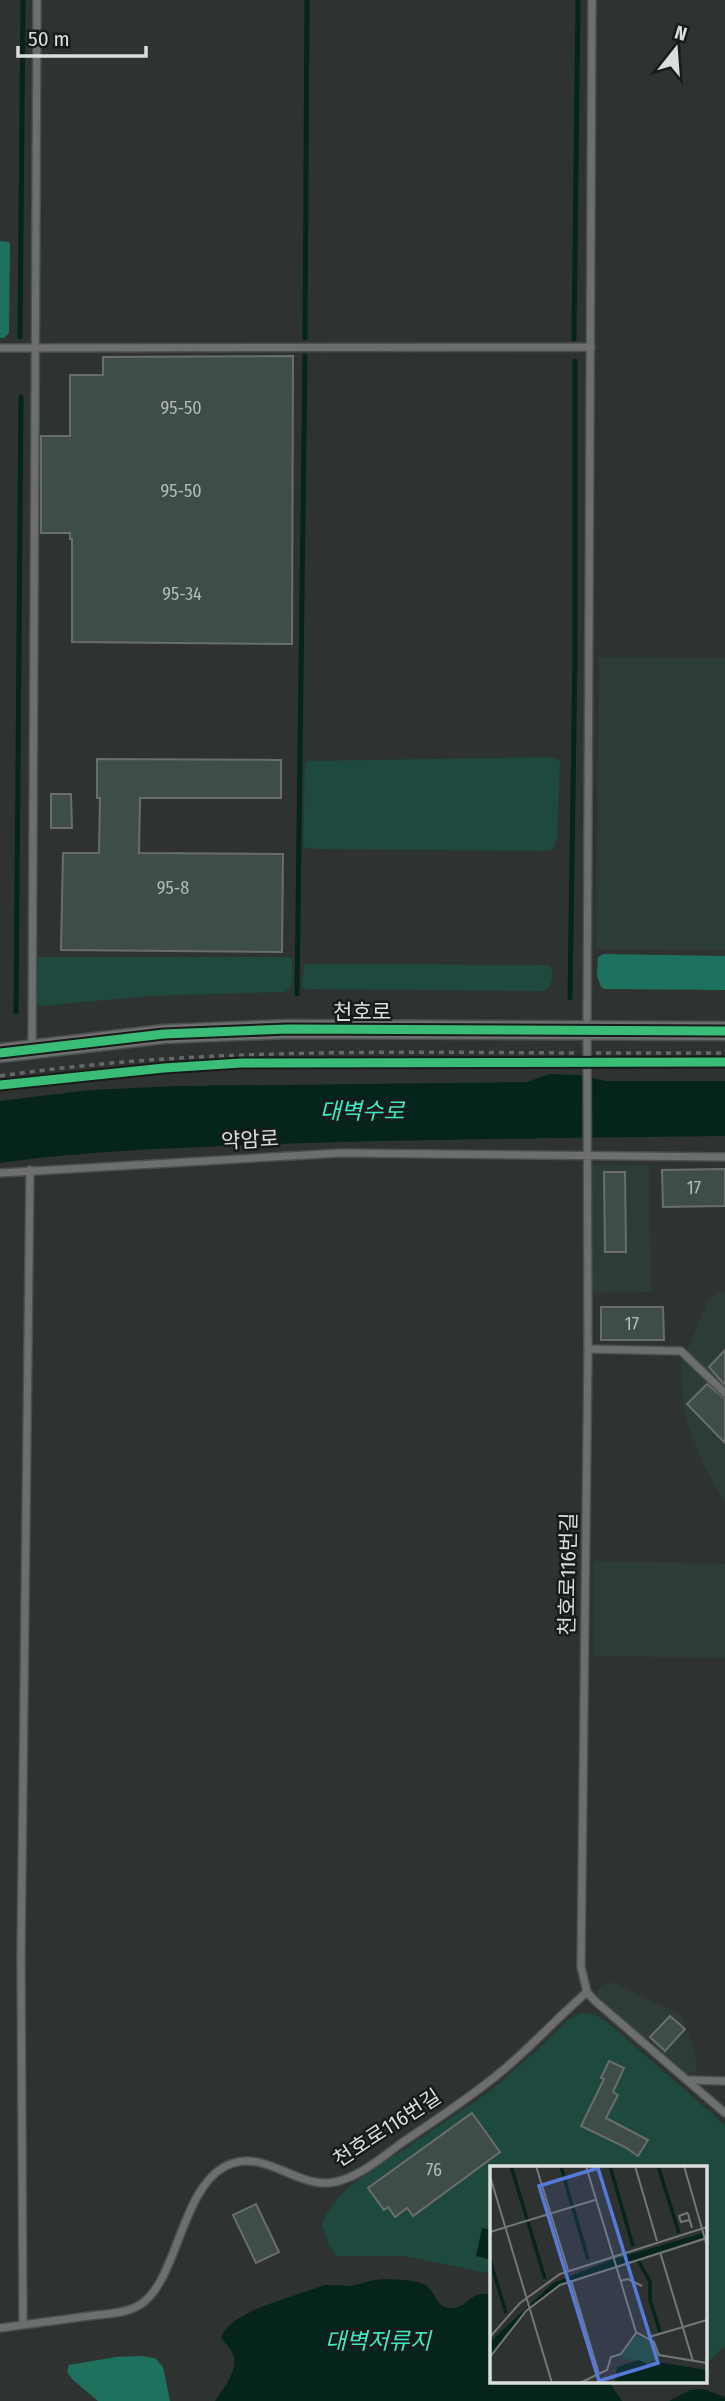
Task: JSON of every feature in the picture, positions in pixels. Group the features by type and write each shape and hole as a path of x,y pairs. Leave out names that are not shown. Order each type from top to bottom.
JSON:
{"street":[{"name":"천호로","path":"0,1053 164,1034 275,1030 725,1031"}],"lane":[{"path":"32,1048 37,0"},
{"name":"천호로116번길","path":"0,2328 121,2312 142,2304 157,2287 197,2196 213,2174 226,2166 251,2160 264,2162 294,2176 320,2183 347,2179 479,2089 587,1992 582,1979 580,1956 588,1349 592,0"},
{"path":"0,348 591,347"},
{"name":"약암로","path":"0,1173 341,1153 587,1154"},
{"path":"587,1154 725,1157"},
{"path":"23,2325 21,1956 30,1170"},
{"path":"588,1349 681,1352 725,1393"},
{"path":"587,1992 725,2113"},
{"path":"689,2080 725,2081"}],"path":[{"path":"0,1076 223,1055 293,1052 725,1062"},
{"path":"0,1085 77,1075 241,1063 587,1060 725,1053"}],"shaded area":[{"path":"599,657 725,658 725,950 596,949"},
{"path":"551,757 560,763 557,836 553,849 548,851 320,849 306,848 303,845 305,764 308,761"},
{"path":"38,957 288,957 292,959 292,980 290,988 283,992 150,996 40,1006 37,1002"},
{"path":"304,964 549,965 553,972 550,986 544,991 306,989 302,986"},
{"path":"593,1165 649,1165 651,1292 593,1293"},
{"path":"725,1292 725,1502 705,1468 688,1426 681,1365 708,1300 716,1293"},
{"path":"593,1561 725,1564 725,1658 593,1656"},
{"path":"608,1982 681,2015 694,2050 697,2069 694,2073 684,2071 598,1997 597,1992 601,1986"},
{"path":"581,2013 594,2014 607,2022 725,2125 725,2346 708,2361 708,2166 490,2166 490,2274 404,2256 336,2256 329,2245 322,2224 340,2196 355,2182 489,2092 568,2020"}],"green space":[{"path":"0,241 9,242 10,245 9,333 4,338 0,338"},
{"path":"604,954 725,956 725,990 605,989 601,987 597,976 598,957"},
{"path":"116,2357 155,2358 163,2367 170,2401 98,2401 67,2372 69,2365"}],"water":[{"name":"대벽수로","path":"550,1074 579,1075 606,1081 725,1081 725,1136 275,1144 103,1152 0,1163 0,1101 90,1090 179,1086 527,1082"},
{"path":"482,2228 490,2230 490,2260 476,2256"},
{"name":"대벽저류지","path":"374,2280 413,2281 424,2284 440,2304 447,2308 458,2307 479,2294 490,2295 490,2384 610,2384 622,2401 215,2401 233,2371 232,2352 221,2337 234,2321 256,2309 325,2285 351,2286"},
{"path":"703,2389 725,2397 725,2401 669,2401 690,2390"}],"building":[{"path":"293,356 292,644 72,642 72,539 70,533 41,533 41,436 70,436 70,375 103,375 103,357"},
{"path":"97,759 281,760 281,798 140,798 139,853 283,854 282,952 61,950 63,853 99,853 100,798 97,798"},
{"path":"51,794 71,794 72,828 51,828"},
{"path":"725,1169 725,1206 663,1207 662,1170"},
{"path":"604,1172 625,1172 626,1252 605,1252"},
{"path":"601,1307 663,1307 664,1340 601,1340"},
{"path":"725,1350 725,1385 709,1367"},
{"path":"707,1384 725,1399 725,1443 687,1404"},
{"path":"670,2016 685,2029 665,2051 650,2037"},
{"path":"609,2061 624,2068 613,2092 618,2095 606,2118 648,2140 638,2156 581,2126 604,2079 601,2078"},
{"path":"472,2113 500,2152 413,2216 407,2208 395,2217 388,2207 384,2210 368,2188"},
{"path":"256,2204 279,2252 256,2263 233,2215"}],"waterway":[{"path":"20,337 23,0"},
{"path":"305,338 307,0"},
{"path":"574,339 578,0"},
{"path":"297,994 305,356"},
{"path":"570,998 575,655 575,361"},
{"path":"16,1012 21,397"}],"cycle path":[{"path":"0,1053 164,1034 288,1029 725,1031"},
{"path":"0,1085 241,1063 725,1062"}]}
